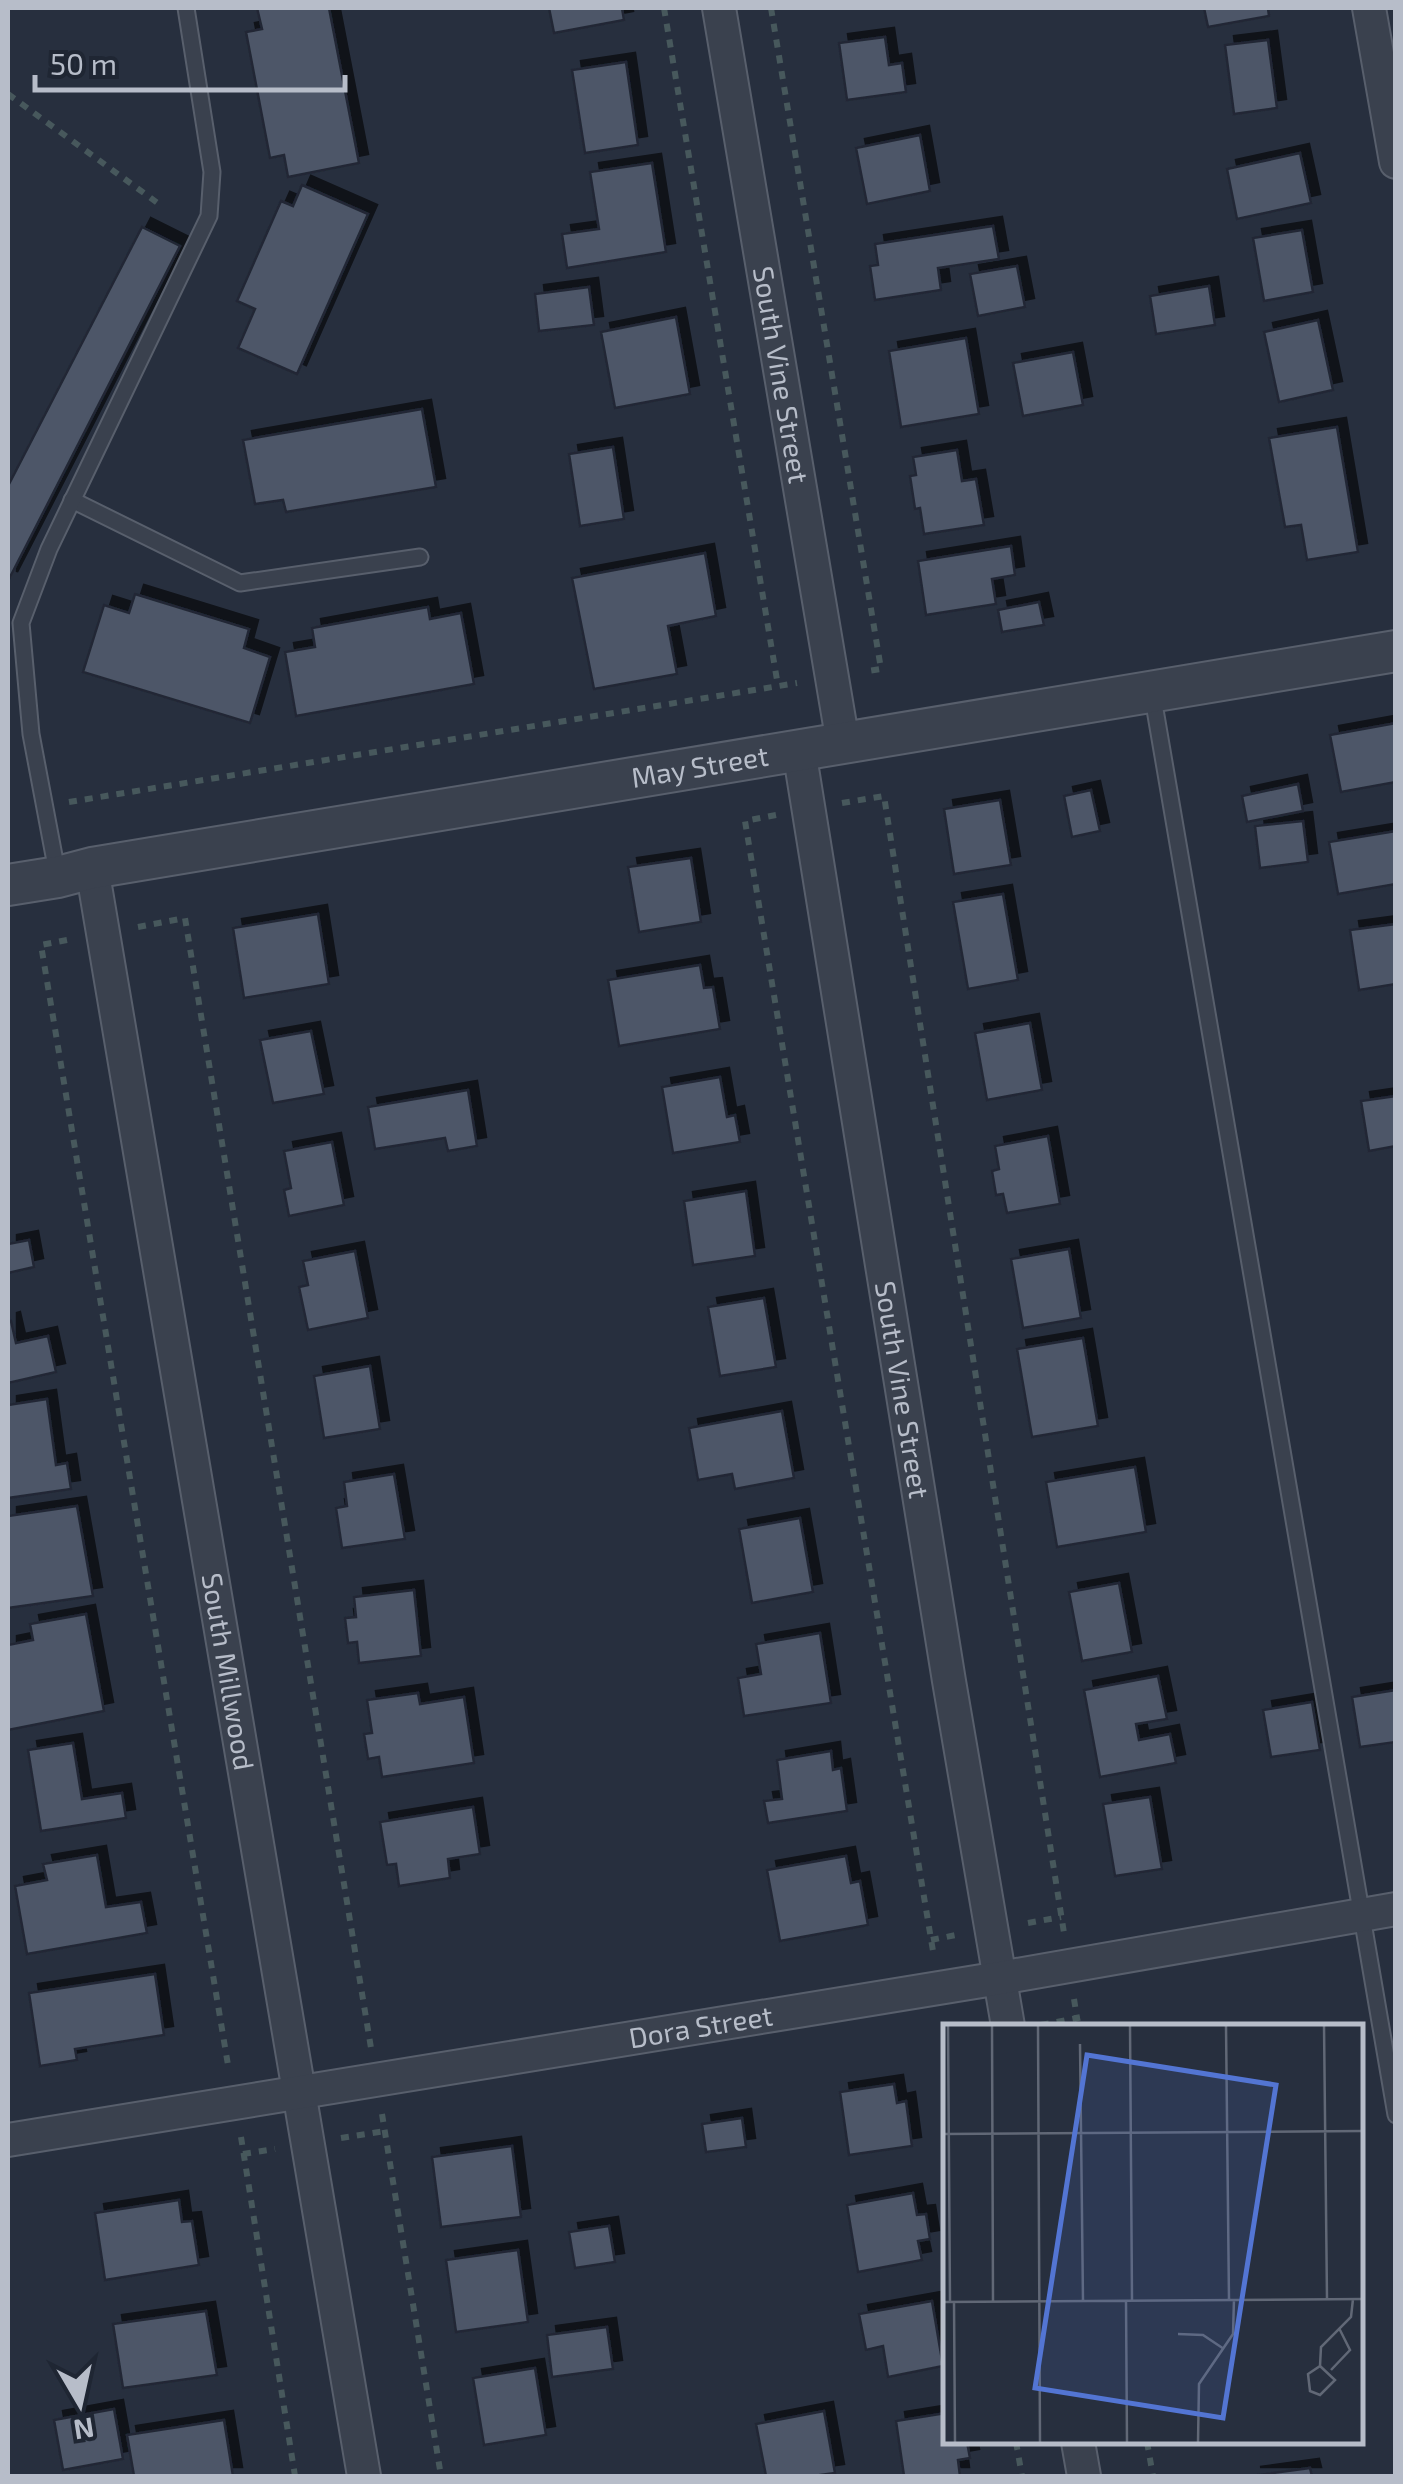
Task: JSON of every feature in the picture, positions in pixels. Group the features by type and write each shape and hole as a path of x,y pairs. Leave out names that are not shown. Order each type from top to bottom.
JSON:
{"street":[{"name":"South Vine Street","path":"719,8 843,743"},
{"path":"1369,8 1396,162"},
{"name":"May Street","path":"8,885 1396,652"},
{"name":"South Vine Street","path":"800,750 1008,2024"},
{"name":"South Millwood","path":"75,872 103,934 364,2476"},
{"name":"Dora Street","path":"8,2140 1000,1978 1396,1909"},
{"path":"1078,2444 1084,2476"}],"lane":[{"path":"75,872 44,806 31,734 21,623 49,548 210,216 212,172 186,8"},
{"path":"72,500 240,583 420,556"},
{"path":"1152,692 1396,2115"}],"path":[{"path":"664,8 778,686"},
{"path":"44,806 881,669 771,8"},
{"path":"8,94 159,204"},
{"path":"295,2476 41,945 185,918 441,2476"},
{"path":"1042,2024 1077,2018 1078,2024"},
{"path":"1016,2444 1022,2476"},
{"path":"1148,2444 1153,2476"}],"building":[{"path":"257,8 329,8 359,163 288,177 284,155 270,158 246,32 262,29"},
{"path":"549,8 622,8 624,20 554,33"},
{"path":"1204,8 1268,8 1269,16 1208,27"},
{"path":"885,37 889,65 902,63 906,92 847,100 839,43"},
{"path":"1268,40 1277,108 1234,114 1225,45"},
{"path":"626,62 638,145 585,153 572,70"},
{"path":"920,135 930,191 867,204 856,148"},
{"path":"1300,153 1311,203 1237,219 1227,169"},
{"path":"652,163 666,252 567,268 562,234 599,229 590,172"},
{"path":"302,185 368,214 297,374 238,348 255,309 237,301 281,201 293,206"},
{"path":"993,226 999,259 938,268 941,290 875,300 870,266 878,265 875,244"},
{"path":"142,227 180,246 8,581 8,486"},
{"path":"1302,230 1313,292 1264,301 1253,238"},
{"path":"1017,266 1025,307 978,316 970,274"},
{"path":"1209,286 1215,325 1156,334 1150,296"},
{"path":"589,287 594,325 539,331 535,294"},
{"path":"676,317 690,394 615,408 601,332"},
{"path":"1318,320 1333,390 1279,402 1264,332"},
{"path":"966,338 979,414 901,427 889,351"},
{"path":"1073,352 1083,405 1023,416 1013,363"},
{"path":"422,409 436,487 286,512 283,500 255,504 243,440"},
{"path":"1337,427 1358,552 1307,560 1301,525 1285,527 1269,438"},
{"path":"613,447 624,519 580,526 569,454"},
{"path":"957,450 962,481 976,479 984,525 924,534 910,476 916,475 913,457"},
{"path":"1011,546 1015,575 992,579 996,604 926,615 918,561"},
{"path":"705,553 716,616 668,626 677,674 594,689 572,578"},
{"path":"135,594 249,629 244,648 270,657 250,723 83,672 104,605 129,613"},
{"path":"1039,602 1044,625 1002,632 998,610"},
{"path":"428,607 430,619 461,613 474,684 296,716 285,652 315,647 312,628"},
{"path":"1396,723 1396,782 1341,792 1330,735"},
{"path":"1298,784 1303,811 1247,822 1242,796"},
{"path":"1091,790 1100,831 1072,837 1064,796"},
{"path":"1000,800 1011,865 954,874 944,809"},
{"path":"1303,821 1308,862 1260,868 1255,826"},
{"path":"1396,831 1396,884 1338,894 1329,842"},
{"path":"691,858 701,922 639,932 628,867"},
{"path":"1003,894 1018,980 968,989 953,902"},
{"path":"318,914 329,984 244,998 233,928"},
{"path":"1396,924 1396,984 1359,990 1350,930"},
{"path":"700,965 704,988 713,987 720,1029 619,1046 608,980"},
{"path":"1030,1023 1042,1090 987,1100 975,1033"},
{"path":"311,1031 324,1094 273,1103 260,1040"},
{"path":"720,1077 727,1117 735,1115 740,1142 673,1153 662,1087"},
{"path":"468,1090 477,1146 448,1151 445,1138 375,1149 368,1107"},
{"path":"1396,1096 1396,1146 1369,1151 1361,1101"},
{"path":"1048,1136 1060,1204 1007,1213 1003,1194 996,1195 992,1171 999,1169 995,1146"},
{"path":"332,1142 344,1205 289,1216 284,1190 291,1188 284,1151"},
{"path":"746,1191 755,1256 693,1265 684,1201"},
{"path":"29,1240 34,1267 8,1273 8,1244"},
{"path":"1069,1249 1081,1318 1023,1328 1011,1259"},
{"path":"355,1251 368,1318 308,1330 299,1287 308,1285 303,1261"},
{"path":"764,1298 776,1367 720,1376 708,1307"},
{"path":"11,1321 16,1343 48,1336 56,1372 8,1383"},
{"path":"1083,1338 1098,1426 1032,1437 1017,1349"},
{"path":"370,1366 380,1429 324,1438 314,1376"},
{"path":"47,1399 56,1465 67,1463 71,1489 8,1498 8,1405"},
{"path":"782,1411 794,1478 735,1489 732,1474 698,1480 689,1428"},
{"path":"1135,1467 1146,1532 1057,1547 1046,1482"},
{"path":"394,1474 405,1539 342,1548 336,1508 347,1506 344,1482"},
{"path":"77,1506 93,1596 8,1608 8,1516"},
{"path":"800,1518 813,1592 752,1603 739,1529"},
{"path":"1119,1583 1132,1652 1082,1661 1069,1592"},
{"path":"414,1590 421,1656 359,1663 357,1642 348,1643 345,1618 356,1617 354,1597"},
{"path":"86,1614 104,1711 8,1730 8,1645 33,1640 30,1624"},
{"path":"820,1633 831,1703 744,1716 738,1678 761,1674 756,1644"},
{"path":"1158,1676 1167,1719 1136,1724 1139,1740 1170,1734 1176,1763 1100,1777 1084,1690"},
{"path":"1396,1690 1396,1742 1360,1747 1352,1697"},
{"path":"418,1693 420,1704 464,1697 474,1763 382,1777 379,1757 368,1759 364,1734 372,1733 367,1700"},
{"path":"1312,1702 1320,1750 1271,1757 1263,1710"},
{"path":"73,1743 82,1799 122,1793 126,1818 41,1831 28,1750"},
{"path":"831,1751 833,1770 841,1768 847,1811 768,1823 764,1801 782,1799 777,1760"},
{"path":"1150,1797 1162,1869 1115,1876 1103,1804"},
{"path":"473,1807 480,1854 448,1859 450,1878 399,1886 396,1864 387,1865 380,1822"},
{"path":"97,1855 106,1907 141,1902 147,1933 27,1954 15,1886 47,1880 43,1864"},
{"path":"846,1856 851,1883 860,1881 868,1925 780,1941 767,1870"},
{"path":"155,1974 164,2035 75,2049 77,2060 40,2066 29,1993"},
{"path":"894,2084 897,2103 906,2101 912,2146 849,2155 840,2092"},
{"path":"742,2118 746,2147 706,2152 702,2124"},
{"path":"512,2146 521,2217 441,2227 432,2157"},
{"path":"913,2193 917,2215 926,2214 930,2239 918,2241 922,2260 858,2272 847,2205"},
{"path":"179,2200 182,2222 192,2221 199,2265 105,2280 95,2213"},
{"path":"609,2226 615,2262 575,2268 569,2232"},
{"path":"518,2250 528,2322 456,2332 446,2260"},
{"path":"932,2301 943,2366 888,2377 883,2346 866,2350 859,2314"},
{"path":"206,2311 217,2375 123,2388 113,2324"},
{"path":"607,2327 613,2369 552,2377 547,2335"},
{"path":"535,2368 546,2435 484,2445 473,2378"},
{"path":"114,2409 123,2459 63,2470 54,2420"},
{"path":"824,2411 835,2473 766,2476 756,2424"},
{"path":"943,2413 943,2444 967,2444 970,2458 958,2460 960,2476 904,2476 896,2421"},
{"path":"224,2420 233,2476 134,2476 127,2435"},
{"path":"1310,2468 1312,2476 1251,2476"}]}
